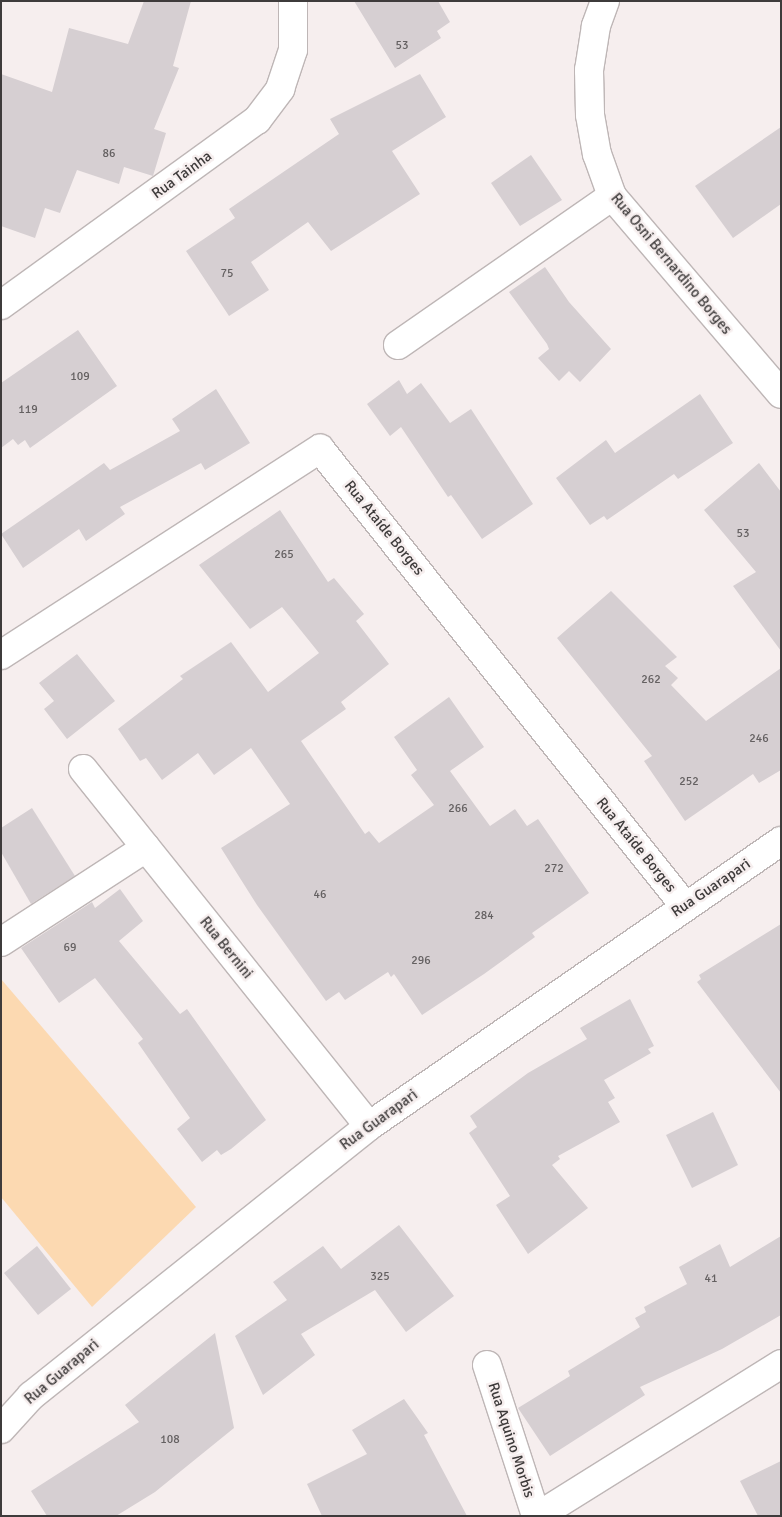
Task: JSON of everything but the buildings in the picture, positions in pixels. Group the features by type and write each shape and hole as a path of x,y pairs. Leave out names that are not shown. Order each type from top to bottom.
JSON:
{"street":[{"name":"Rua Tainha","path":"1,305 257,120 280,90 293,50 293,1"},
{"name":"Rua Osni Bernardino Borges","path":"605,1 596,26 589,70 590,97 597,154 612,196 781,394"},
{"path":"398,345 612,196"},
{"name":"Rua Ataíde Borges","path":"1,655 320,449 684,905"},
{"name":"Rua Bernini","path":"83,769 369,1126"},
{"name":"Rua Guarapari","path":"1,1430 7,1420 38,1390 369,1126 684,905 781,841"},
{"path":"1,942 146,848"},
{"path":"537,1516 781,1364"},
{"name":"Rua Aquino Morbis","path":"487,1365 537,1516"}],"shaded area":[{"path":"1,979 196,1207 92,1307 1,1197"}]}
